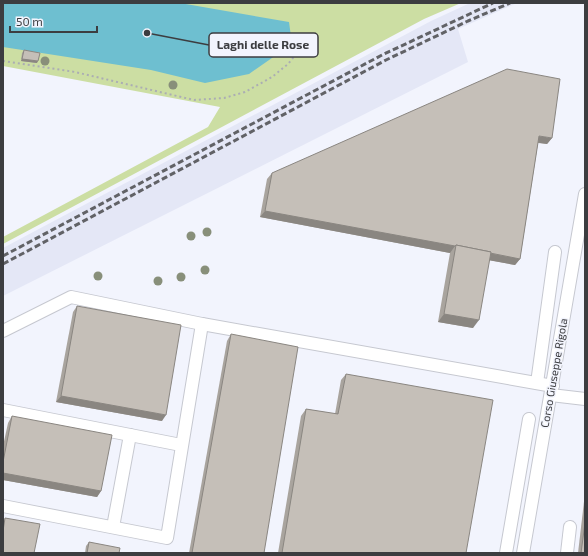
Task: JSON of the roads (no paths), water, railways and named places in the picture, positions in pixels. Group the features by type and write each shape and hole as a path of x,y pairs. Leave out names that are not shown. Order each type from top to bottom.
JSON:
{"street":[{"name":"Corso Giuseppe Rigola","path":"523,553 582,231 585,194"},
{"path":"537,383 555,252"},
{"path":"3,331 71,297 202,324 537,383 552,390 585,399"},
{"path":"3,506 167,538 202,324"},
{"path":"3,410 181,445"},
{"path":"506,553 528,419"},
{"path":"114,528 130,435"},
{"path":"567,553 570,526"}],"water":[{"path":"3,3 180,3 289,22 292,44 249,74 205,83 151,70 3,47"}],"railway":[{"path":"3,256 382,55 493,3"},
{"path":"3,264 386,60 510,3"}],"place":[{"name":"Laghi delle Rose","path":"147,33"}]}
